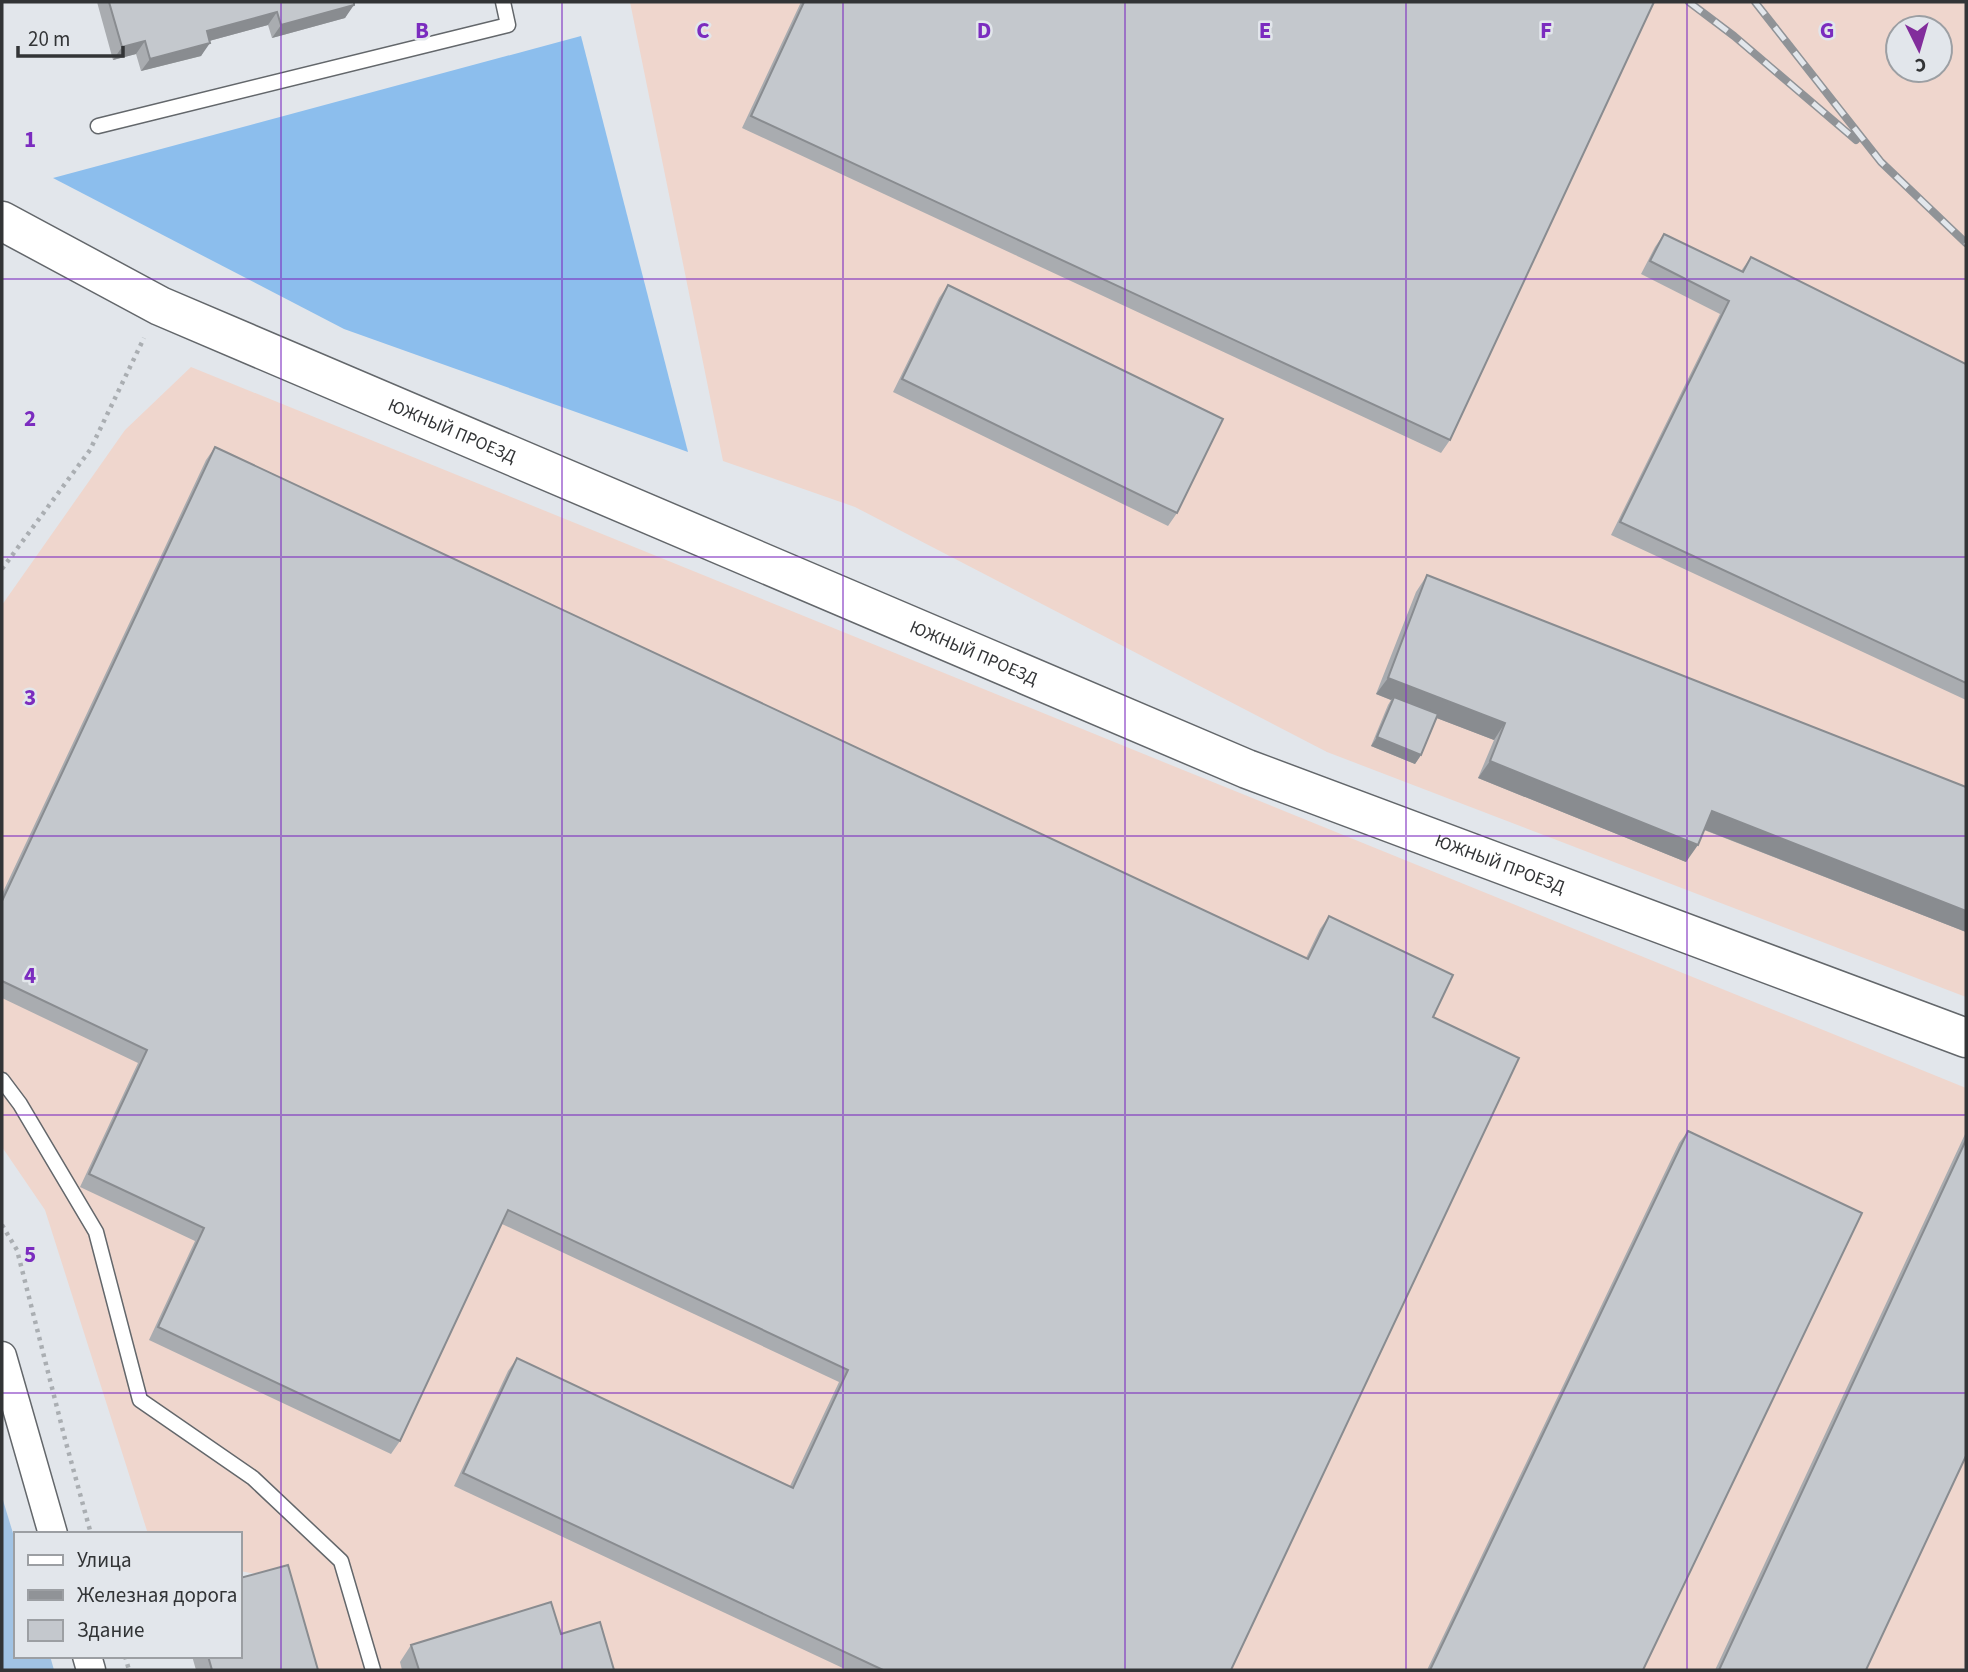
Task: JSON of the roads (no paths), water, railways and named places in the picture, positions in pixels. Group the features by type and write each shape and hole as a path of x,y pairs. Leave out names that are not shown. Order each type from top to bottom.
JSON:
{"main road":[{"name":"ЮЖНЫЙ ПРОЕЗД","path":"2,221 160,306 1247,769 1966,1038"}],"street":[{"path":"2,1356 51,1532"}],"lane":[{"path":"98,127 508,24 503,2"},
{"path":"2,1080 20,1104 96,1232 140,1400 253,1478 341,1561 373,1670"}],"railway":[{"path":"1689,2 1734,36 1856,140"},
{"path":"1755,2 1881,162 1966,243"}]}
